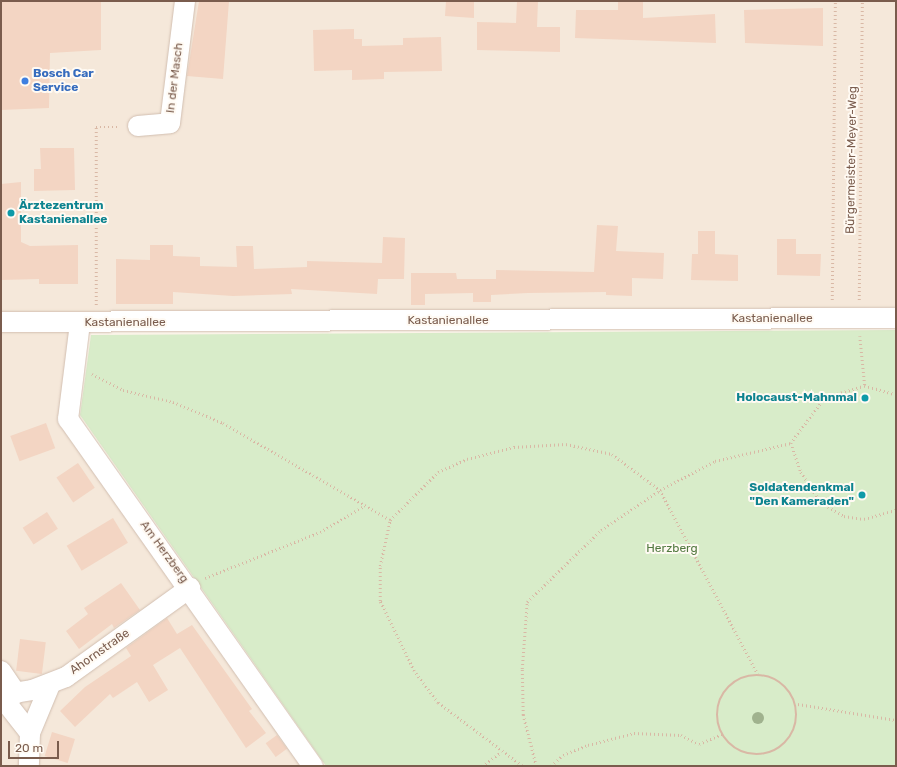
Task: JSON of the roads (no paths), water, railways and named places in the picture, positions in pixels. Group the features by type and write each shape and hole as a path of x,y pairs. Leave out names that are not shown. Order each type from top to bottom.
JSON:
{"street":[{"name":"In der Masch","path":"138,126 170,123 185,1"},
{"name":"Kastanienallee","path":"1,322 88,323 896,318"},
{"name":"Am Herzberg","path":"88,323 75,366 68,419 190,588 313,766"},
{"name":"Ahornstraße","path":"6,694 50,685 190,588"},
{"path":"1,671 6,694 30,733"},
{"path":"29,766 30,733 50,685"}],"place":[{"name":"Bosch Car Service","path":"25,81"},
{"name":"Ärztezentrum Kastanienallee","path":"11,213"},
{"name":"Holocaust-Mahnmal","path":"865,398"},
{"name":"Soldatendenkmal \"Den Kameraden\"","path":"862,495"}],"park label":[{"name":"Herzberg","path":"672,549"}]}
